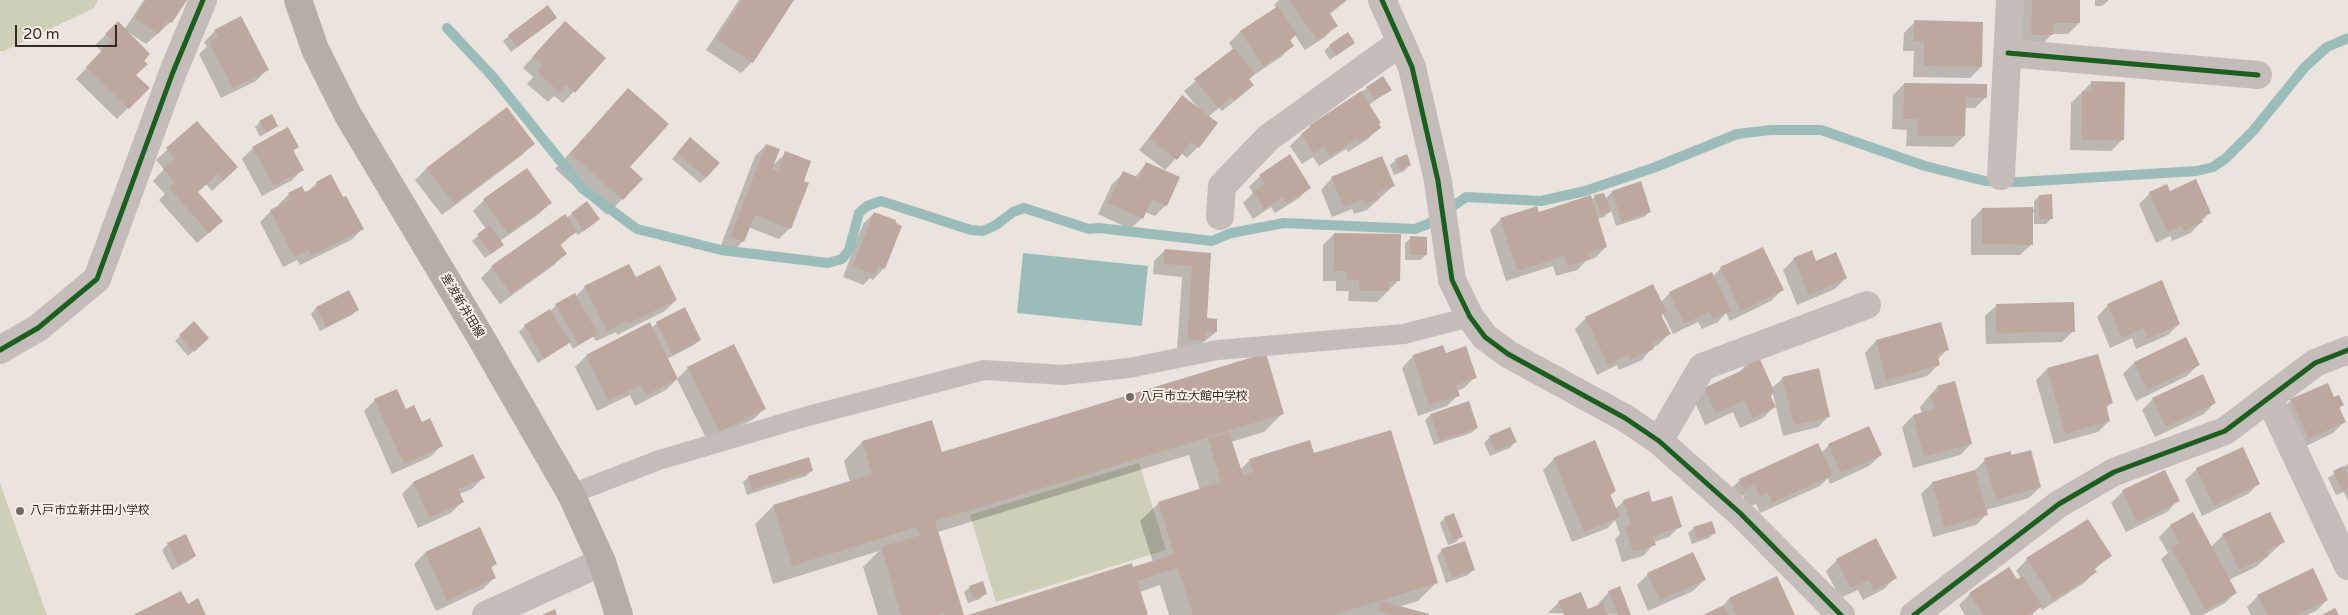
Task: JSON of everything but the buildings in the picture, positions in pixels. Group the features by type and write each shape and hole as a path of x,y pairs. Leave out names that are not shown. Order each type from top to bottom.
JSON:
{"main road":[{"name":"差波新井田線","path":"298,0 315,49 348,115 480,336 571,494 602,562 619,615"}],"street":[{"path":"0,350 38,328 97,279 173,72 203,0"},
{"path":"1382,0 1412,67 1438,181 1452,280 1470,317 1486,337 1508,354 1625,418 1659,441 1740,513 1841,615"},
{"path":"2001,176 2010,0"},
{"path":"1220,216 1222,186 1268,138 1401,42"},
{"path":"2008,53 2258,76"},
{"path":"1659,441 1702,367 1867,305"},
{"path":"1914,615 2059,504 2114,472 2225,431 2315,363 2348,350"},
{"path":"2269,398 2348,566"},
{"path":"486,615 602,562"}],"lane":[{"path":"571,494 659,460 808,416 984,370 1063,376 1129,368 1218,350 1404,334 1470,317"}],"green space":[{"path":"0,0 98,0 94,8 4,51 0,51"},
{"path":"1139,463 1166,550 996,602 970,515"},
{"path":"0,483 47,615 0,615"}],"water":[{"path":"1023,253 1148,266 1142,326 1017,313"}],"waterway":[{"path":"447,28 493,77 583,189 637,229 721,250 828,263 842,259 849,250 859,213 867,206 881,201 971,230 983,231 996,225 1013,212 1024,208 1089,229 1099,228 1212,241 1231,233 1284,223 1415,229 1428,224 1466,197 1541,201 1585,191 1653,168 1737,134 1771,130 1821,130 1925,166 1985,181 2019,182 2197,171 2213,167 2225,159 2253,131 2305,67 2327,47 2348,38"}],"cycle path":[{"path":"0,350 38,328 97,279 173,72 203,0"},
{"path":"1382,0 1412,67 1438,181 1452,280 1470,317 1485,337 1508,354 1625,418 1659,441 1740,513 1841,615"},
{"path":"2008,53 2258,75"},
{"path":"1914,615 2059,504 2114,472 2225,431 2315,363 2348,350"}],"place":[{"name":"八戸市立大館中学校","path":"1130,397"},
{"name":"八戸市立新井田小学校","path":"20,511"}]}
